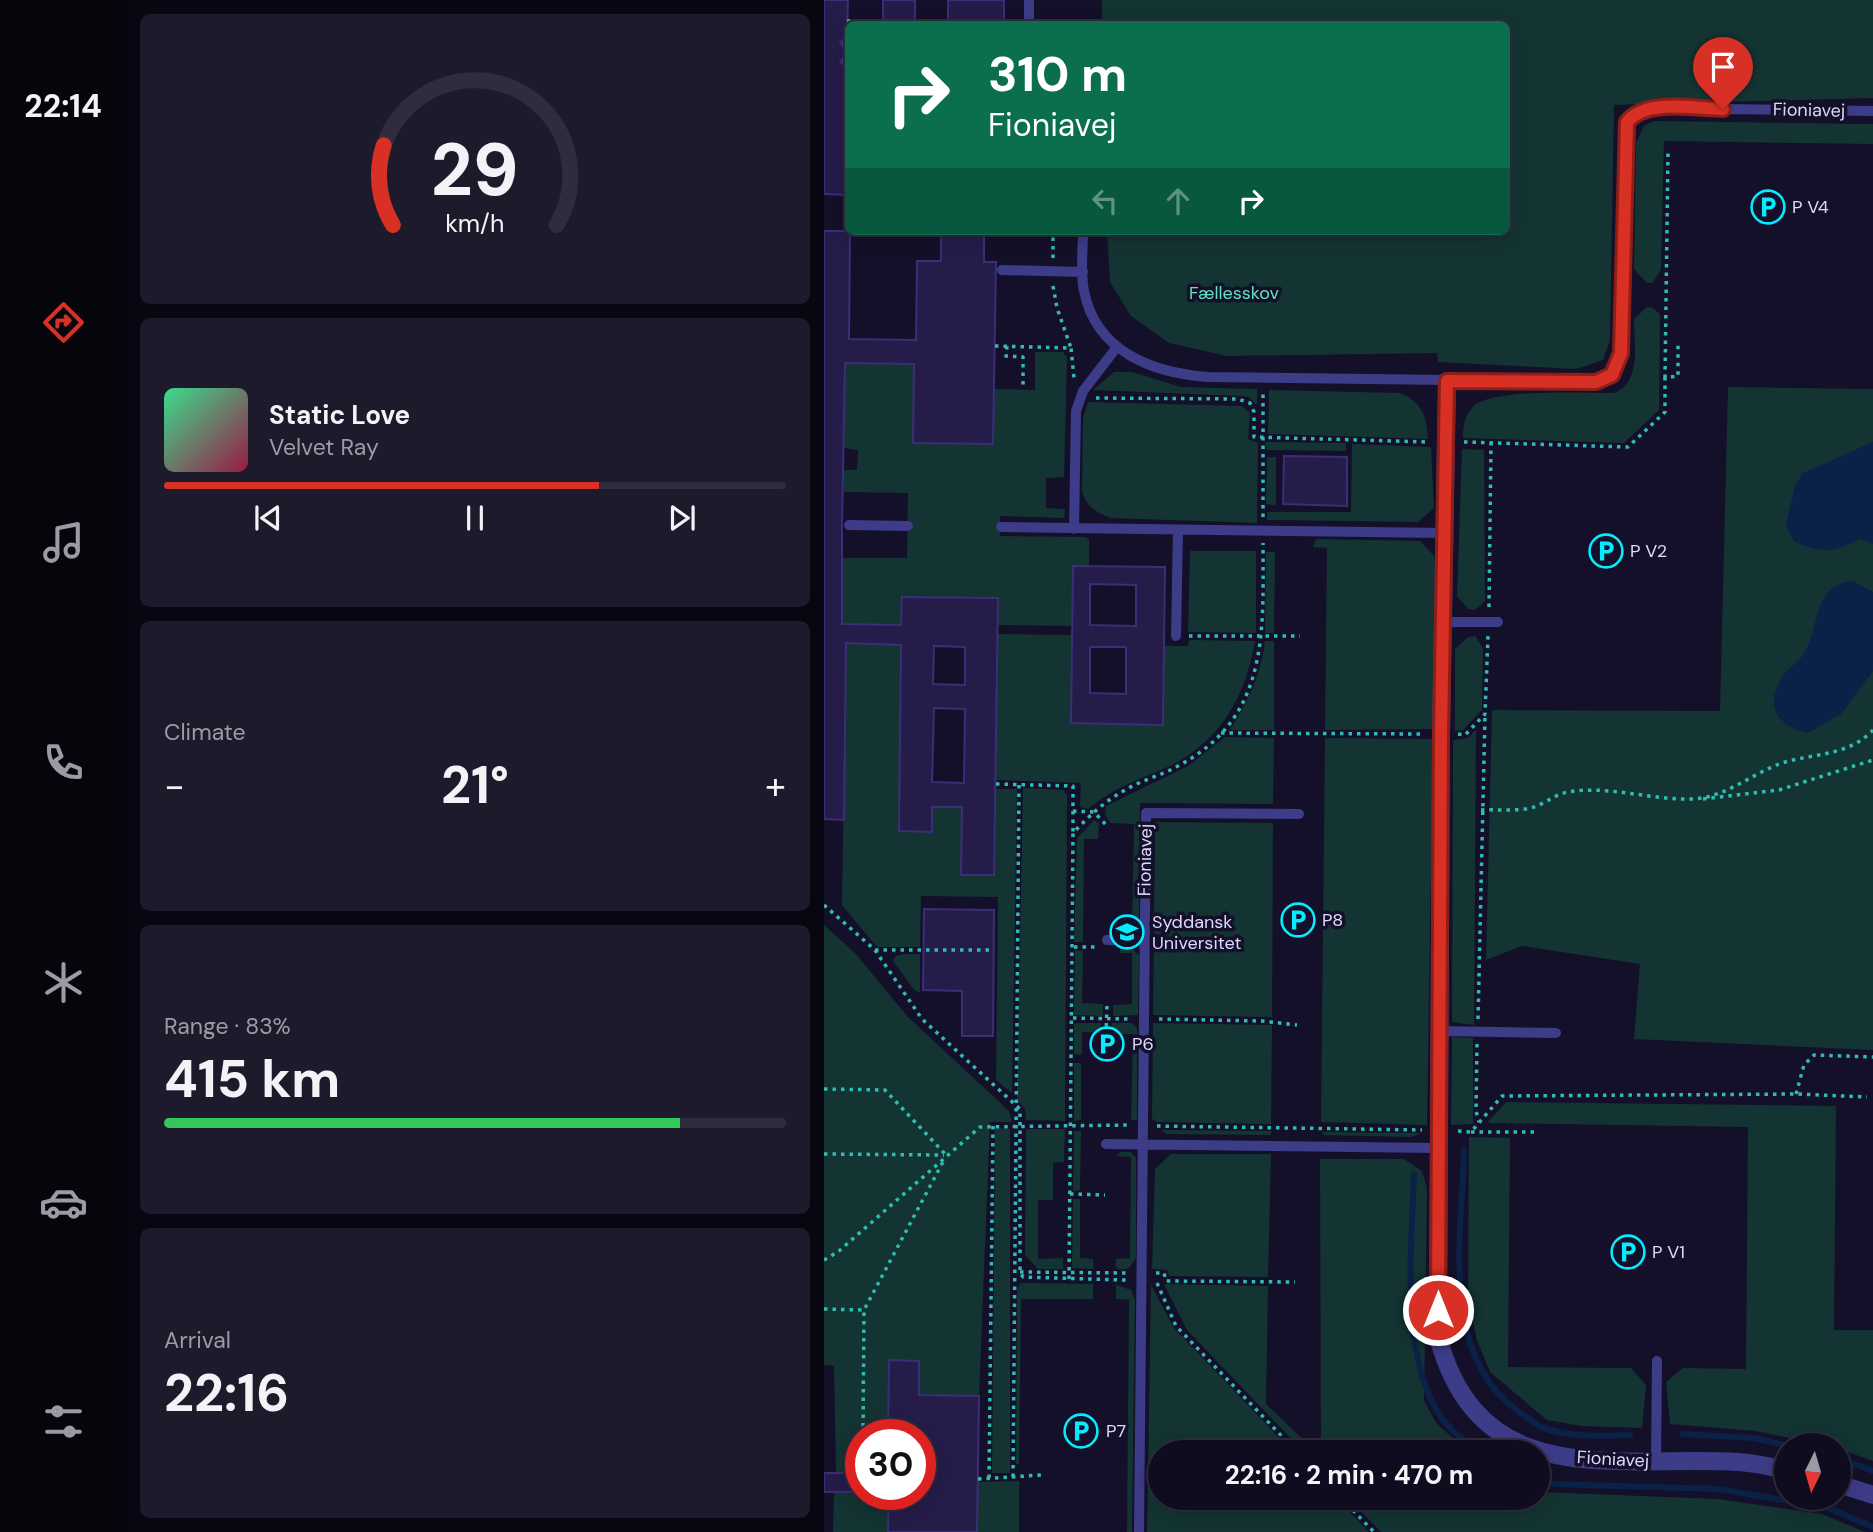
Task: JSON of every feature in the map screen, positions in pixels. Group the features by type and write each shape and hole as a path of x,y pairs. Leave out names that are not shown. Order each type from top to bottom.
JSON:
{"street":[{"name":"Fioniavej","path":"1447,381 1438,1139 1438,1337 1447,1371 1463,1399 1487,1425 1535,1452 1589,1460 1741,1462 1774,1468"},
{"path":"1851,1488 1873,1495"}],"lane":[{"path":"1029,0 1029,21"},
{"name":"Fioniavej","path":"1083,235 1083,288 1091,313 1117,347 1153,368 1180,375 1596,382 1612,375 1621,353 1624,141 1627,122 1634,112 1648,108 1873,111"},
{"path":"1002,270 1083,272"},
{"path":"1074,529 1076,411 1083,391 1117,347"},
{"path":"849,525 908,526"},
{"path":"1001,527 1445,533"},
{"path":"1178,530 1182,636"},
{"path":"1444,622 1498,622"},
{"name":"Fioniavej","path":"1139,1532 1146,813 1299,814"},
{"path":"1107,943 1145,941"},
{"path":"1439,1031 1556,1033"},
{"path":"1106,1144 1438,1139"},
{"path":"1656,1461 1657,1361"}],"path":[{"path":"1053,235 1057,308 1071,348 1073,376 1083,391 1094,398 1238,399 1250,403 1254,412 1254,437 1628,447 1665,412 1668,151"},
{"path":"1665,378 1677,376 1678,342"},
{"path":"995,346 1071,348"},
{"path":"1007,346 1006,356 1023,357 1024,388"},
{"path":"1263,531 1264,377"},
{"path":"1182,636 1300,636"},
{"path":"1479,1122 1476,1111 1477,1032 1485,714"},
{"path":"1694,800 1730,789 1780,764 1828,755 1864,740 1873,730"},
{"path":"1481,810 1532,807 1566,792 1602,790 1641,797 1694,800 1780,790 1873,760"},
{"path":"996,784 1073,786 1073,833"},
{"path":"1013,1477 1019,785"},
{"path":"1073,811 1094,812 1108,827"},
{"path":"824,905 875,950 922,1019 1021,1113 1020,1272 1023,1277 1154,1280 1176,1326 1285,1440"},
{"path":"1074,947 1107,943"},
{"path":"875,950 992,950"},
{"path":"1106,1035 1107,1004"},
{"path":"1073,1018 1262,1021 1297,1025"},
{"path":"1796,1094 1804,1065 1814,1055 1873,1057"},
{"path":"824,1089 885,1090 946,1156"},
{"path":"1471,1132 1502,1096 1796,1094 1867,1097"},
{"path":"989,1478 993,1125"},
{"path":"824,1260 839,1251 980,1127 1143,1125 1438,1139 1471,1132 1539,1132"},
{"path":"824,1154 946,1156"},
{"path":"863,1419 864,1310 946,1156"},
{"path":"1070,1194 1105,1195"},
{"path":"824,1309 864,1310"},
{"path":"978,1479 1042,1475"},
{"path":"1353,1510 1374,1532"}],"green space":[{"name":"Fællesskov","path":"1102,0 1873,0 1873,98 1614,105 1610,340 1603,360 1576,369 1438,362 1437,353 1227,356 1169,343 1131,316 1110,282 1107,235 1510,235 1510,21 1102,21"},
{"path":"1654,121 1873,124 1873,144 1664,141 1661,270 1652,283 1647,283 1634,269 1636,143 1644,126"},
{"path":"1647,307 1660,314 1659,410 1624,443 1463,438 1468,414 1483,401 1518,394 1615,393 1624,387 1635,360 1634,319"},
{"path":"1035,352 1063,352 1067,358 1064,477 1046,478 1046,508 1065,509 1064,518 1000,516 1000,536 1086,537 1089,540 1089,566 1073,567 1072,626 998,625 998,598 902,597 901,625 842,624 843,558 907,558 908,493 844,492 844,470 857,470 858,450 844,448 845,363 914,364 993,444 994,389 1035,390"},
{"path":"1114,372 1132,372 1181,387 1257,389 1257,405 1249,397 1241,396 1093,390"},
{"path":"1728,387 1873,389 1873,1050 1634,1039 1640,964 1522,946 1486,960 1492,710 1720,711"},
{"path":"1269,390 1399,393 1418,405 1424,416 1428,439 1268,434"},
{"path":"1088,402 1242,406 1250,413 1248,439 1258,443 1257,523 1111,518 1097,512 1082,492 1083,418"},
{"path":"1265,442 1346,443 1346,451 1267,450"},
{"path":"1352,444 1431,447 1434,508 1418,522 1267,520 1267,512 1351,512"},
{"path":"1462,449 1484,450 1485,601 1475,610 1468,609 1457,596"},
{"path":"1267,457 1276,457 1276,505 1266,504"},
{"path":"1316,539 1420,541 1435,557 1433,729 1325,730 1327,548 1313,547"},
{"path":"1190,551 1256,551 1256,633 1188,632"},
{"path":"1266,552 1275,552 1274,633 1265,633"},
{"path":"997,634 1072,635 1071,723 1162,725 1164,646 1188,646 1189,640 1255,641 1238,698 1217,730 1204,744 1188,756 1117,790 1088,809 1080,807 1081,783 996,780"},
{"path":"1475,636 1483,648 1482,710 1463,730 1455,731 1455,649 1468,637"},
{"path":"1265,641 1274,641 1274,730 1230,730 1253,687"},
{"path":"846,643 901,645 900,831 931,832 932,807 962,807 962,875 994,875 996,789 1017,789 1012,1093 996,1080 998,897 921,896 920,947 877,947 842,905"},
{"path":"1476,730 1474,1025 1452,1022 1453,740 1468,738"},
{"path":"1225,737 1274,738 1273,804 1140,803 1139,926 1134,932 1119,929 1132,928 1134,824 1110,823 1105,814 1106,806 1188,766"},
{"path":"1325,738 1433,739 1427,1125 1321,1122"},
{"path":"1023,788 1063,790 1067,795 1065,1121 1026,1120 1025,1109 1017,1100"},
{"path":"1094,820 1099,823 1098,839 1084,839 1083,942 1074,942 1077,838"},
{"path":"1155,822 1273,823 1272,1017 1153,1015"},
{"path":"824,925 856,954 907,1016 1009,1111 1012,1122 990,1122 979,1396 945,1395 944,1459 936,1452 936,1419 918,1419 919,1361 889,1360 888,1419 845,1419 845,1473 836,1473 834,1366 824,1365"},
{"path":"1120,949 1132,949 1139,955 1138,1015 1113,1016 1113,1005 1132,1004 1132,953 1120,953"},
{"path":"1075,950 1083,951 1082,1003 1103,1004 1103,1016 1074,1015"},
{"path":"920,954 920,992 915,991 893,961 896,956"},
{"path":"1101,1023 1100,1033 1082,1032 1082,1055 1074,1054 1074,1024"},
{"path":"1112,1023 1132,1023 1137,1028 1137,1120 1131,1120 1133,1034 1112,1034"},
{"path":"1153,1023 1272,1025 1271,1124 1157,1122 1152,1119"},
{"path":"1452,1037 1473,1038 1473,1124 1451,1125"},
{"path":"1074,1063 1081,1063 1081,1120 1074,1121"},
{"path":"1506,1102 1836,1106 1834,1330 1873,1330 1873,1461 1851,1453 1851,1433 1774,1435 1670,1424 1666,1382 1683,1368 1746,1369 1748,1127 1487,1123"},
{"path":"995,1128 1010,1129 1010,1473 992,1473"},
{"path":"1026,1129 1065,1129 1064,1162 1053,1163 1053,1200 1038,1200 1038,1259 1063,1258 1063,1269 1038,1269 1025,1255"},
{"path":"1161,1130 1271,1131 1271,1135 1166,1134"},
{"path":"1074,1131 1081,1131 1080,1190 1073,1191"},
{"path":"1321,1132 1422,1133 1411,1137 1324,1135"},
{"path":"1469,1137 1510,1138 1508,1367 1631,1368 1646,1385 1642,1428 1582,1426 1547,1420 1490,1372 1477,1340 1468,1299"},
{"path":"1120,1152 1131,1152 1136,1157 1136,1258 1129,1268 1120,1270 1115,1266 1116,1259 1130,1258 1131,1157 1116,1156"},
{"path":"1171,1154 1271,1154 1268,1277 1169,1276 1167,1270 1152,1269 1155,1169"},
{"path":"1320,1159 1404,1159 1422,1171 1427,1188 1424,1401 1437,1424 1455,1440 1321,1440"},
{"path":"1073,1199 1080,1199 1080,1258 1093,1259 1093,1269 1072,1268"},
{"path":"1020,1283 1093,1284 1093,1299 1021,1299 1019,1464 1016,1464 1017,1290"},
{"path":"1164,1284 1268,1286 1266,1404 1304,1440 1292,1440 1187,1330"},
{"path":"1116,1285 1131,1290 1135,1299 1132,1532 1127,1532 1129,1300 1116,1299"},
{"path":"1151,1285 1174,1328 1281,1440 1148,1440"},
{"path":"1148,1470 1148,1510 1348,1510 1369,1532 1147,1532"},
{"path":"1019,1481 1019,1532 977,1532 978,1482"},
{"path":"834,1492 845,1493 845,1510 889,1510 888,1532 833,1532"},
{"path":"1550,1492 1718,1499 1774,1507 1774,1510 1822,1514 1865,1532 1381,1532 1360,1510 1550,1510"}],"water":[{"path":"1873,442 1873,544 1860,539 1842,547 1820,550 1794,542 1786,525 1795,485 1803,473"},
{"path":"1853,581 1873,592 1873,671 1841,714 1808,733 1798,730 1777,715 1774,707 1776,689 1783,675 1803,655 1809,644 1823,599 1839,584"}],"building":[{"path":"824,0 848,0 845,38 840,42 845,51 845,56 840,62 845,66 845,195 824,194"},
{"path":"883,0 915,0 915,21 883,21"},
{"path":"948,0 1004,0 1004,21 948,21"},
{"path":"824,231 845,231 845,235 850,235 849,339 916,340 917,261 941,261 941,235 984,235 984,262 996,262 993,444 913,443 914,364 845,363 842,624 901,625 902,597 998,598 994,875 961,875 962,807 932,807 932,832 899,831 901,645 846,643 844,820 824,819","holes":["934,646 965,647 965,685 933,684","934,708 965,709 964,783 932,782"]},
{"path":"1284,456 1347,457 1347,506 1283,504"},
{"path":"1073,566 1165,567 1163,725 1071,723","holes":["1090,584 1136,585 1136,626 1090,625","1090,647 1126,647 1126,694 1090,693"]},
{"path":"924,909 994,910 993,1036 962,1036 962,991 923,990"},
{"path":"889,1360 919,1361 919,1395 979,1396 977,1532 888,1532 889,1510 936,1510 936,1419 888,1419"},
{"path":"824,1473 845,1473 845,1492 824,1492"}],"waterway":[{"path":"1464,1150 1459,1255 1461,1291 1466,1326 1476,1358 1493,1387 1518,1411 1542,1427 1580,1435 1630,1435"},
{"path":"1414,1175 1411,1308 1415,1342 1422,1375 1433,1404 1450,1428 1464,1440"},
{"path":"1683,1434 1755,1438 1774,1443"},
{"path":"1851,1463 1873,1471"},
{"path":"1550,1483 1719,1489 1828,1508 1873,1527"}],"place":[{"name":"P V4","path":"1768,207"},
{"name":"P V2","path":"1606,551"},
{"name":"P8","path":"1298,920"},
{"name":"Syddansk Universitet","path":"1127,932"},
{"name":"P6","path":"1107,1044"},
{"name":"P V1","path":"1628,1252"},
{"name":"P7","path":"1081,1431"}],"route":[{"path":"1438,1310 1441,734 1447,381 1596,382 1612,375 1621,353 1624,141 1627,122 1634,112 1648,108 1723,109"}]}
